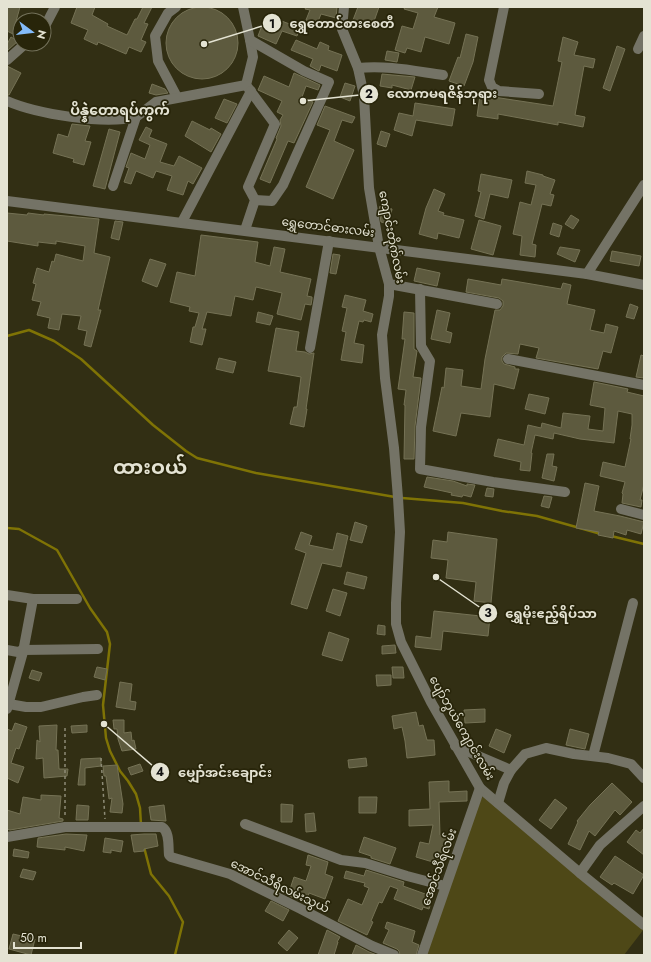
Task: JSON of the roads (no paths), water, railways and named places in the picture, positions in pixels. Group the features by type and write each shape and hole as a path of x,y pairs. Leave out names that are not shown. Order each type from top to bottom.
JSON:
{"street":[{"path":"176,7 168,12 155,36 158,61 177,98"},
{"path":"182,222 249,88 252,57 243,7"},
{"name":"ကျောင်းတိုက်လမ်း","path":"344,7 342,29 358,68 364,96 369,188 379,247 389,284 390,296 382,335 385,378 394,448 398,498"},
{"path":"504,7 488,80 492,87 499,91 539,94"},
{"path":"638,50 644,36"},
{"path":"250,40 304,71 329,82 283,185 272,201 255,200"},
{"path":"7,60 16,52"},
{"path":"358,68 396,67 442,75"},
{"path":"7,101 16,105 50,114 125,120 136,117 156,102 249,88"},
{"path":"245,230 255,200 248,187 275,124 249,88"},
{"path":"113,186 136,117"},
{"path":"587,274 644,185"},
{"name":"ရွှေတောင်ဓားလမ်း","path":"7,201 587,274 644,285"},
{"path":"310,348 329,241"},
{"path":"389,284 497,304"},
{"path":"420,289 421,346 430,361 421,427 420,469 493,482 565,492"},
{"path":"508,359 644,384"},
{"name":"ပျော်ဘွယ်ကျောင်းလမ်း","path":"398,498 400,532 396,589 396,624 401,642 430,702 455,746 480,788 644,925"},
{"path":"621,509 643,514 644,504"},
{"path":"7,595 59,600 77,599"},
{"path":"33,598 23,650 8,707 41,707 97,695"},
{"path":"593,756 633,602"},
{"path":"7,650 18,652 23,650 98,649"},
{"path":"455,746 511,770"},
{"path":"498,803 504,783 511,770 525,754 546,748 608,758 631,764 644,778"},
{"name":"အောင်သီရိလမ်း","path":"422,955 480,788"},
{"path":"580,873 600,845 644,806"},
{"path":"246,824 341,860 365,862 407,876 445,886"},
{"name":"အောင်သီရိလမ်းသွယ်","path":"7,836 65,827 105,826 162,828 166,830 167,833 169,855 171,857 230,874 372,946 394,955"}],"waterway":[{"path":"7,336 29,330 54,341 81,359 153,425 197,458 256,473 395,497"},
{"path":"402,498 463,503 537,516 601,534"},
{"path":"7,528 19,529 57,550 90,608 107,632 110,644 103,705 106,738 110,751 120,771 136,794 140,808 141,825"},
{"path":"611,536 644,544"},
{"path":"144,847 151,874 169,896 183,922 175,955"}],"place":[{"name":"ရွှေတောင်စားစေတီ","path":"204,44"},
{"name":"လောကမရဇိန်ဘုရား","path":"303,101"},
{"name":"ရွှေမိုးဧည့်ရိပ်သာ","path":"436,577"},
{"name":"မျှော်အင်းချောင်း","path":"104,724"}],"district":[{"name":"ပိန္နဲတောရပ်ကွက်","path":"120,110"},
{"name":"ထားဝယ်","path":"150,467"}]}
